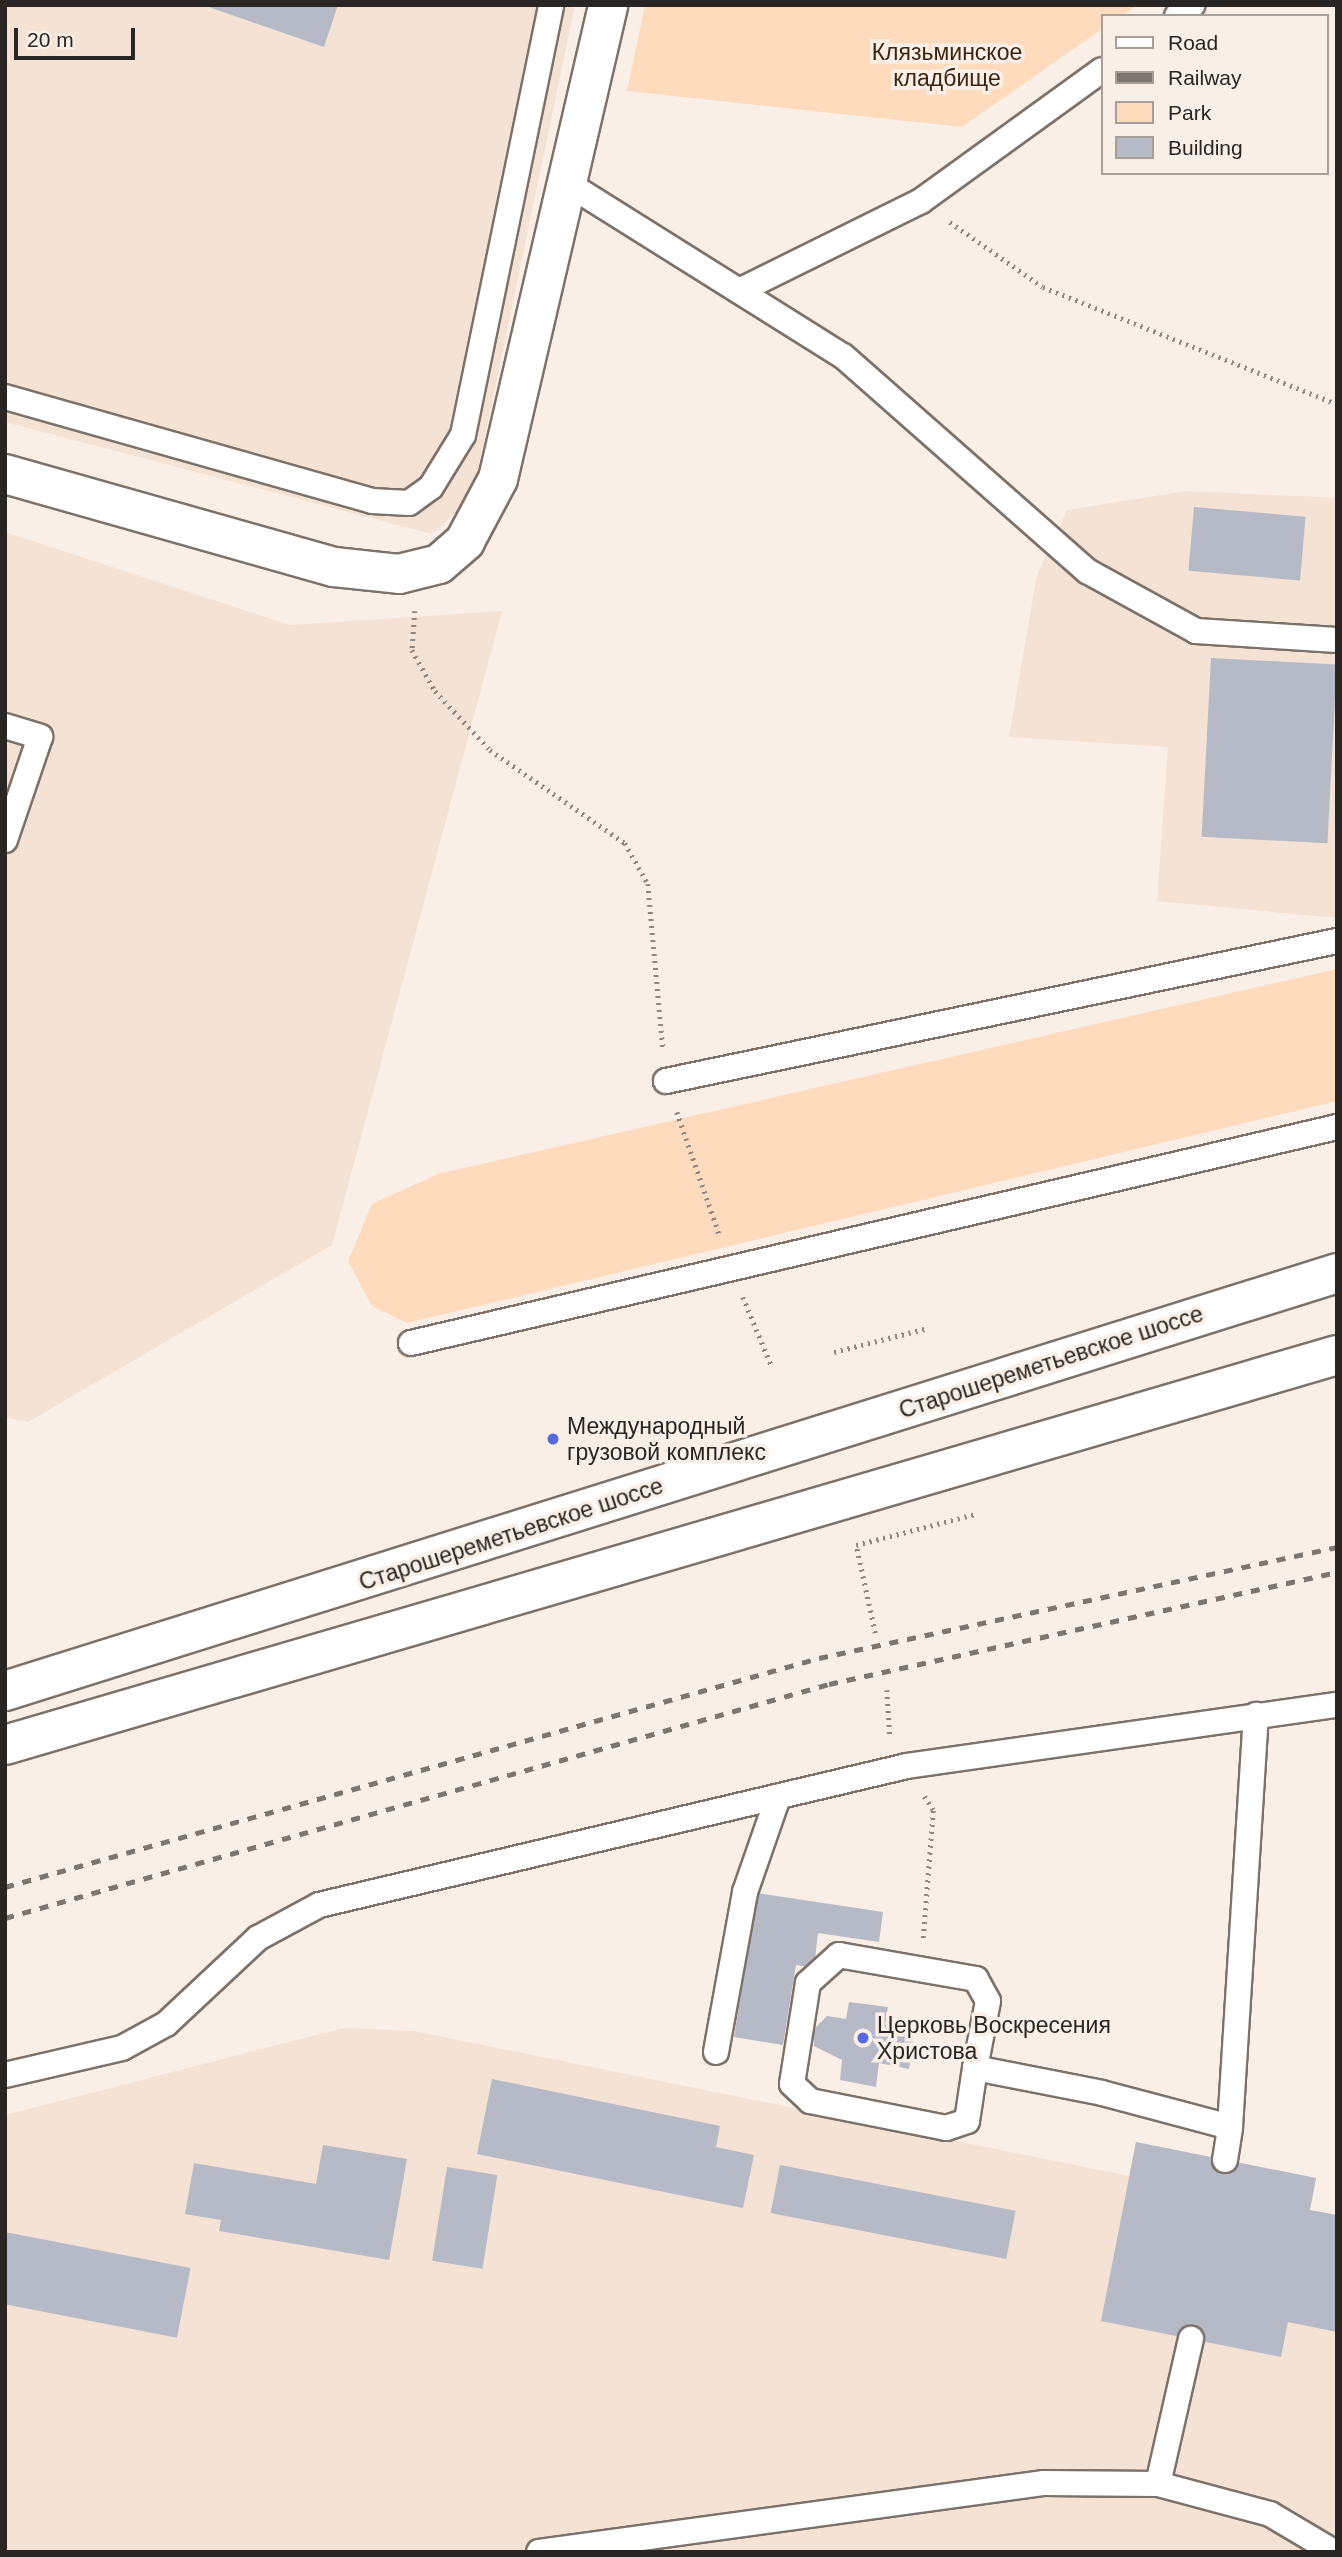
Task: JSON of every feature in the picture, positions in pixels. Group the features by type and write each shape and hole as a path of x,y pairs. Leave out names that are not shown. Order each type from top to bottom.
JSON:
{"main road":[{"path":"5,474 334,567 411,570 439,564 465,541 498,479 570,185 608,5"},
{"name":"Старошереметьевское шоссе","path":"5,1691 1337,1273"},
{"path":"5,1745 1337,1355"}],"lane":[{"path":"5,397 372,501 416,498 450,463 463,435 551,5"},
{"path":"739,291 921,201 1100,71"},
{"path":"570,185 843,356 1087,571 1196,631 1337,640"},
{"path":"5,726 40,737 5,840"},
{"path":"666,1082 1337,940"},
{"path":"411,1343 1337,1127"},
{"path":"5,2075 122,2048 166,2024 258,1938 318,1905 907,1766 1337,1705"},
{"path":"1225,2160 1230,2127 1256,1715"},
{"path":"716,2052 745,1892 778,1797"},
{"path":"839,1955 976,1979 988,2001 975,2068 967,2121 946,2128 810,2101 792,2084 808,1983 839,1955"},
{"path":"975,2068 1230,2127"},
{"path":"1158,2484 1191,2339"},
{"path":"539,2552 1044,2483 1158,2484 1270,2514 1334,2552"}],"path":[{"path":"921,201 1043,287 1337,404"},
{"path":"411,570 412,650 435,691 491,750 625,843 648,884 666,1082 731,1269 772,1367"},
{"path":"834,1352 928,1328"},
{"path":"875,1633 856,1545 976,1514"},
{"path":"887,1690 887,1732 933,1810 918,1969"}],"shaded area":[{"path":"5,5 575,5 472,498 432,534 5,422"},
{"path":"1187,491 1337,498 1337,918 1157,901 1168,747 1009,737 1037,575 1067,510"},
{"path":"5,532 290,625 502,611 332,1245 28,1422 5,1417"},
{"path":"344,2028 414,2031 1129,2176 1136,2142 1316,2178 1310,2210 1337,2215 1337,2552 5,2552 5,2115"}],"green space":[{"name":"Клязьминское кладбище","path":"645,5 1137,5 1125,14 1100,14 1100,30 962,127 627,91"},
{"path":"1337,969 1337,1101 407,1323 372,1306 348,1261 372,1204 438,1174"}],"building":[{"path":"203,5 338,5 324,47"},
{"path":"1194,507 1306,517 1300,581 1188,571"},
{"path":"1211,658 1337,665 1327,843 1202,837"},
{"path":"757,1893 883,1912 879,1942 818,1933 814,1968 796,1965 783,2045 734,2037"},
{"name":"Церковь Воскресения Христова","path":"849,2002 888,2007 885,2025 915,2030 909,2069 879,2063 876,2087 840,2080 842,2060 814,2046 813,2030 827,2016 846,2019"},
{"path":"492,2079 720,2126 716,2147 754,2155 743,2208 477,2154"},
{"path":"1136,2142 1316,2178 1310,2210 1337,2215 1337,2332 1288,2322 1281,2357 1101,2321"},
{"path":"323,2145 407,2159 389,2260 219,2231 221,2220 185,2214 194,2163 316,2184"},
{"path":"780,2165 1016,2211 1006,2259 771,2213"},
{"path":"447,2167 497,2175 483,2269 432,2261"},
{"path":"5,2232 191,2268 177,2338 5,2304"}],"railway":[{"path":"5,1887 819,1658 1337,1547"},
{"path":"5,1918 829,1684 1337,1572"}],"place":[{"name":"Международный грузовой комплекс","path":"553,1439"},
{"name":"Церковь Воскресения Христова","path":"863,2038"}]}
